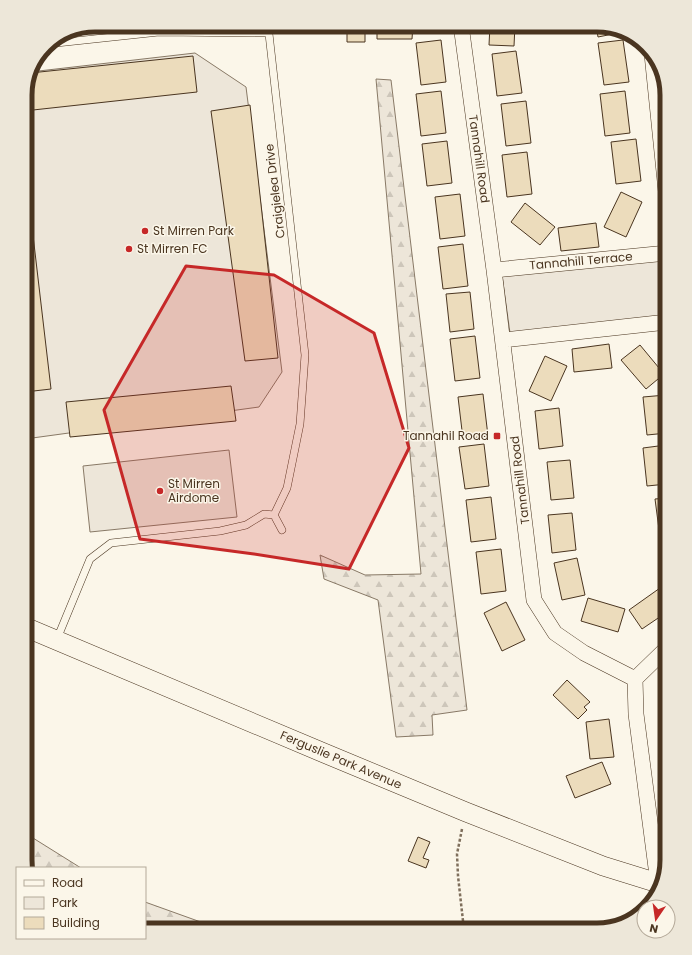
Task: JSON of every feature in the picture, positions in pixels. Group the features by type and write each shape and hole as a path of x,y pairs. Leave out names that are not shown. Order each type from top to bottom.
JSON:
{"street":[{"name":"Tannahill Road","path":"462,32 503,340 534,600 555,633 584,653 635,678"},
{"path":"654,68 660,115"},
{"name":"Tannahill Terrace","path":"494,270 660,254"},
{"path":"503,340 660,323"},
{"name":"Ferguslie Park Avenue","path":"32,629 466,812 603,866 655,883"},
{"path":"658,876 636,714 635,678 660,655"}],"lane":[{"path":"60,43 159,32 268,33"},
{"name":"Craigielea Drive","path":"268,33 305,355 300,424 287,488 274,515"},
{"path":"57,640 90,559 111,543 220,531 246,525 264,514 274,515 282,530"}],"path":[{"path":"463,923 457,854 466,812"}],"highlighted area":[{"path":"186,266 274,275 374,333 409,448 349,569 254,554 140,539 104,410"}],"green space":[{"name":"St Mirren Park","path":"195,53 246,87 282,372 259,407 32,438 32,91 37,71"},
{"path":"376,79 391,80 467,710 432,715 433,735 396,737 378,600 324,579 320,555 365,575 421,574"},
{"path":"660,260 660,316 510,333 502,275"},
{"name":"St Mirren Airdome","path":"229,450 237,517 90,532 83,466"},
{"path":"32,837 79,867 33,867"},
{"path":"146,902 204,923 146,923"}],"building":[{"path":"347,32 365,32 365,42 347,42"},
{"path":"377,32 412,32 412,39 377,39"},
{"path":"490,32 515,32 514,46 489,45"},
{"path":"597,32 613,34 598,37"},
{"path":"441,40 446,82 421,85 416,43"},
{"path":"623,40 629,82 604,85 598,43"},
{"path":"516,51 522,93 497,96 492,54"},
{"path":"193,56 197,92 33,110 32,91 36,72"},
{"path":"441,91 446,133 421,136 416,94"},
{"path":"625,91 630,133 605,136 600,94"},
{"path":"526,101 531,143 506,146 501,104"},
{"path":"250,105 278,358 245,361 211,111"},
{"path":"636,139 641,181 616,184 611,142"},
{"path":"447,141 452,183 427,186 422,144"},
{"path":"527,152 532,194 507,197 502,155"},
{"path":"621,192 642,202 626,237 604,227"},
{"path":"460,194 465,236 440,239 435,197"},
{"path":"525,203 555,227 540,245 511,222"},
{"path":"596,223 599,247 561,251 558,228"},
{"path":"32,227 51,389 32,391"},
{"path":"463,244 468,286 443,289 438,247"},
{"path":"470,292 474,329 450,332 446,294"},
{"path":"475,336 480,378 455,381 450,339"},
{"path":"609,344 612,368 574,372 572,349"},
{"path":"640,345 660,369 660,377 646,389 621,360"},
{"path":"545,356 567,366 551,401 529,391"},
{"path":"231,386 236,421 70,437 66,402"},
{"path":"483,394 488,436 463,439 458,397"},
{"path":"660,396 660,434 647,435 643,397"},
{"path":"559,408 563,446 539,449 535,411"},
{"path":"484,444 489,486 465,489 459,447"},
{"path":"660,446 660,485 647,486 643,448"},
{"path":"570,460 574,498 551,500 547,462"},
{"path":"491,497 496,539 471,542 466,500"},
{"path":"655,499 660,499 660,537"},
{"path":"572,513 576,550 552,553 548,515"},
{"path":"501,549 506,591 481,594 476,552"},
{"path":"577,558 585,595 562,600 554,563"},
{"path":"660,588 660,617 642,629 629,610"},
{"path":"588,598 625,609 618,632 581,621"},
{"path":"506,602 525,640 502,651 484,613"},
{"path":"567,680 590,702 584,707 587,710 578,719 553,695"},
{"path":"609,719 614,757 590,759 586,722"},
{"path":"602,762 611,784 575,798 566,776"},
{"path":"418,837 430,842 423,858 429,860 426,868 408,861"}],"place":[{"name":"St Mirren Park","path":"145,231"},
{"name":"St Mirren FC","path":"129,249"},
{"name":"Tannahil Road","path":"497,436"},
{"name":"St Mirren Airdome","path":"160,491"}]}
